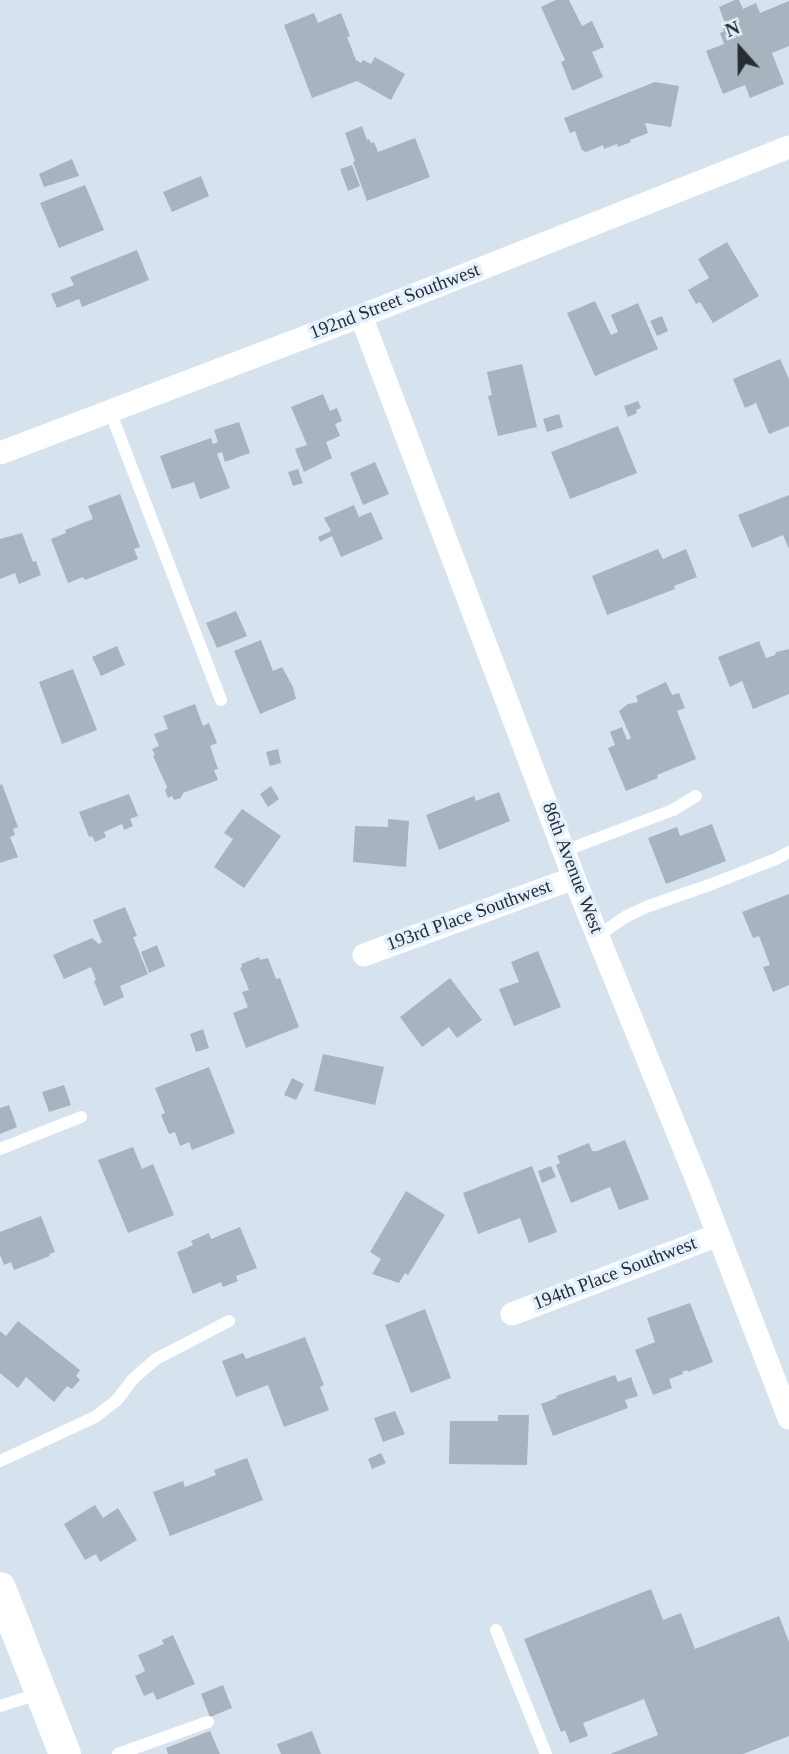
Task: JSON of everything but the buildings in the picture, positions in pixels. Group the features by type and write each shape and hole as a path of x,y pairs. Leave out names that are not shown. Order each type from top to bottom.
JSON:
{"street":[{"name":"192nd Street Southwest","path":"0,453 361,316 789,147"},
{"name":"86th Avenue West","path":"361,316 574,878 789,1418"},
{"name":"193rd Place Southwest","path":"364,955 574,878"},
{"name":"194th Place Southwest","path":"512,1314 718,1235"},
{"path":"0,1588 65,1754"}],"lane":[{"path":"110,411 221,700"},
{"path":"564,851 673,810 696,796"},
{"path":"598,936 625,917 646,907 738,874 789,852"},
{"path":"0,1149 81,1117"},
{"path":"0,1461 95,1417 117,1400 133,1379 156,1359 229,1321"},
{"path":"496,1630 546,1754"},
{"path":"0,1706 41,1692"},
{"path":"118,1754 208,1722"}]}
